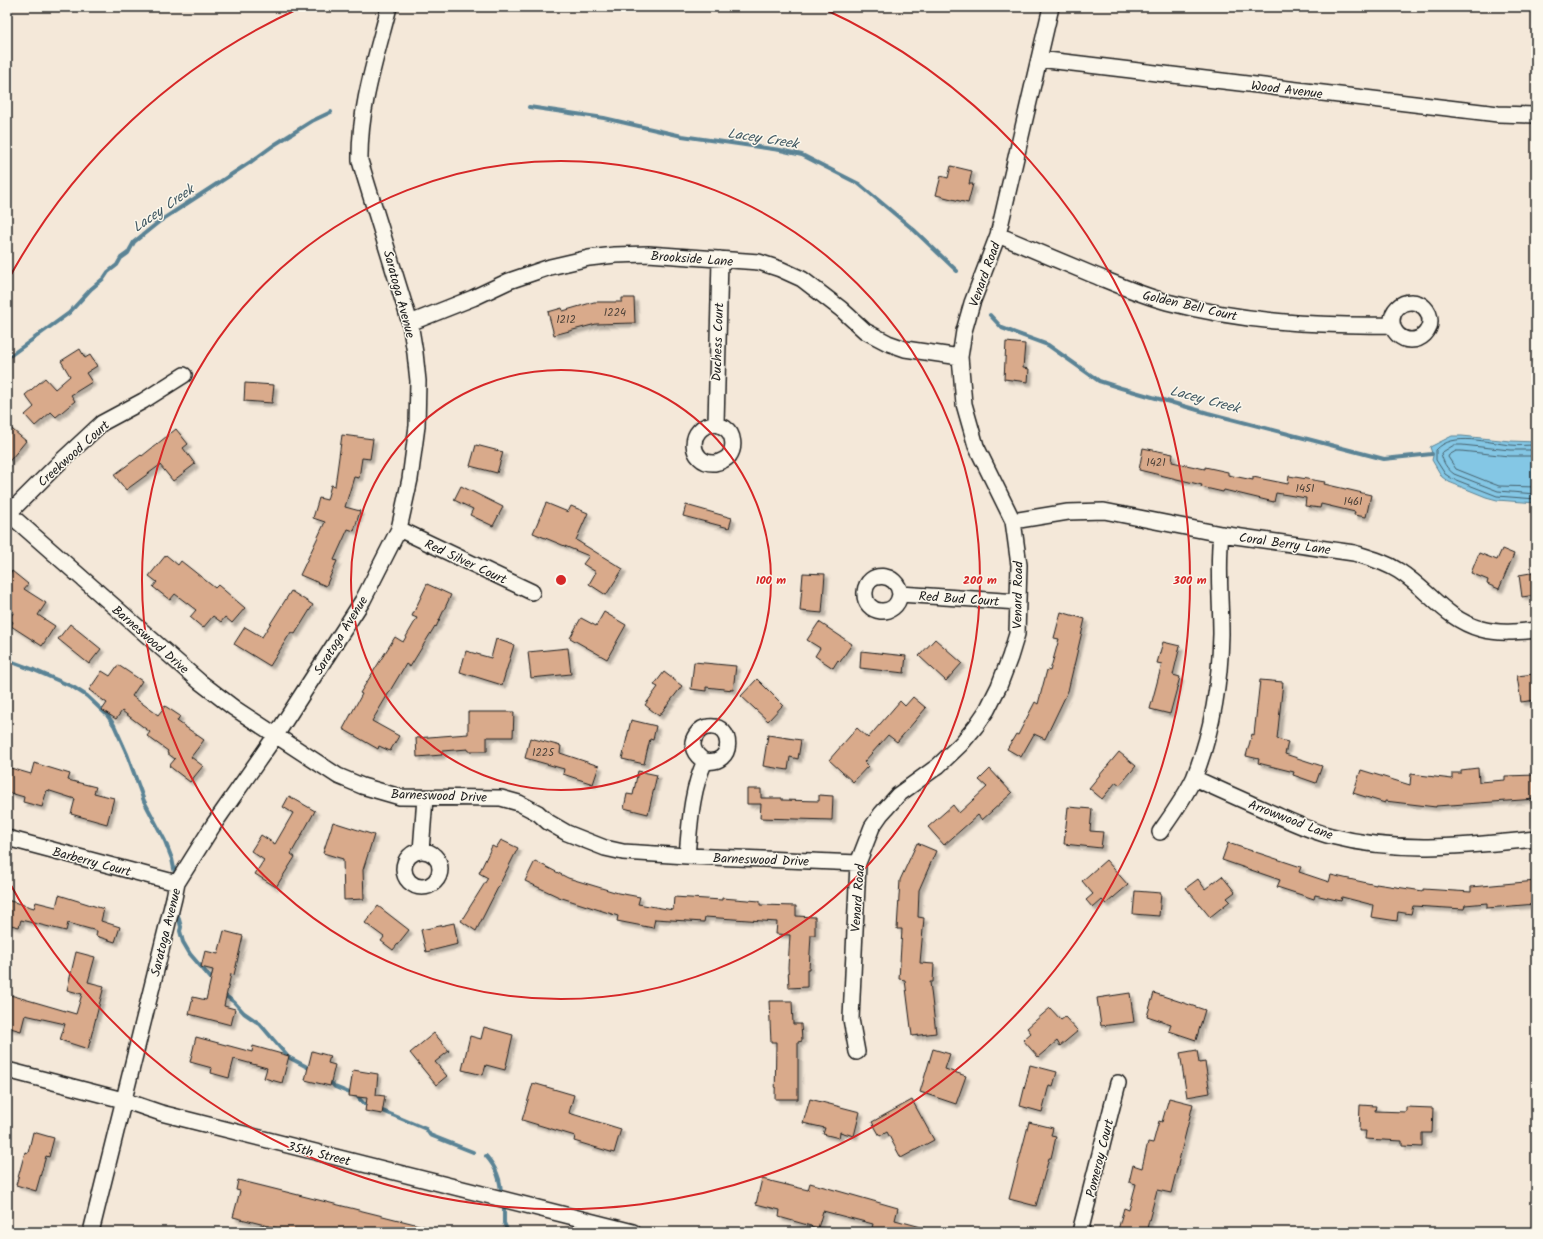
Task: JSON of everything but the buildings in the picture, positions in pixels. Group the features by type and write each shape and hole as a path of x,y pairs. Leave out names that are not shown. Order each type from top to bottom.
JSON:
{"street":[{"name":"Saratoga Avenue","path":"91,1232 174,898 176,883 214,824 276,735 363,600 399,529 410,479 417,426 418,382 410,323 360,161 361,122 364,104 389,7"},
{"name":"Venard Road","path":"857,1052 851,1019 858,863 872,827 881,814 898,795 938,766 961,744 987,710 999,686 1010,657 1016,634 1019,565 1013,521 976,446 964,404 960,357 964,331 972,303 998,235 1051,7"},
{"name":"Wood Avenue","path":"1039,59 1498,114 1535,114"},
{"name":"Golden Bell Court","path":"998,235 1136,292 1167,302 1213,313 1261,321 1314,325 1392,325"},
{"name":"Brookside Lane","path":"410,323 535,271 571,261 615,255 648,254 759,262 780,269 802,279 841,308 865,331 888,343 905,349 960,357"},
{"name":"Duchess Court","path":"716,424 720,259"},
{"name":"Creekwood Court","path":"8,512 102,423 143,401 184,375"},
{"name":"Coral Berry Lane","path":"1013,521 1068,512 1104,511 1221,534 1341,551 1375,559 1400,571 1448,612 1470,625 1491,631 1513,633 1536,630"},
{"name":"Barneswood Drive","path":"8,512 200,682 234,708 338,776 362,786 400,797 501,798 519,803 538,813 548,822 566,833 605,848 623,852 858,863"},
{"name":"Red Silver Court","path":"399,529 532,592"},
{"path":"1160,832 1183,798 1194,778 1212,714 1217,685 1221,634 1218,565 1221,534"},
{"name":"Red Bud Court","path":"900,594 1018,602"},
{"path":"687,856 693,795 704,761"},
{"name":"Arrowwood Lane","path":"1194,778 1290,821 1329,836 1397,846 1434,848 1536,839"},
{"path":"420,851 425,798"},
{"name":"Barberry Court","path":"7,838 176,883"},
{"name":"35th Street","path":"7,1070 123,1100 161,1113 633,1232"},
{"name":"Pomeroy Court","path":"1080,1232 1118,1083"}],"water":[{"path":"1452,436 1536,442 1536,503 1497,500 1486,497 1449,482 1442,477 1432,460 1433,456 1430,447"}],"waterway":[{"name":"Lacey Creek","path":"529,107 604,118 682,136 780,150 802,155 859,184 914,230 957,271"},
{"name":"Lacey Creek","path":"7,358 69,313 91,289 117,265 121,258 128,253 134,242 160,221 274,145 312,121 331,112"},
{"name":"Lacey Creek","path":"990,315 1002,328 1048,345 1099,381 1121,388 1208,413 1384,459 1432,454"},
{"path":"7,660 73,687 87,696 107,715 114,725 127,754 144,801 165,841 172,859 176,878"},
{"path":"177,912 183,942 190,954 214,982"},
{"path":"223,994 234,1002 244,1013 260,1024 288,1057 311,1069"},
{"path":"328,1079 335,1087 357,1096 363,1103 370,1106"},
{"path":"378,1109 426,1129 430,1135 473,1152"},
{"path":"486,1156 493,1165 497,1174 501,1195"},
{"path":"504,1204 504,1223 508,1232"}]}
